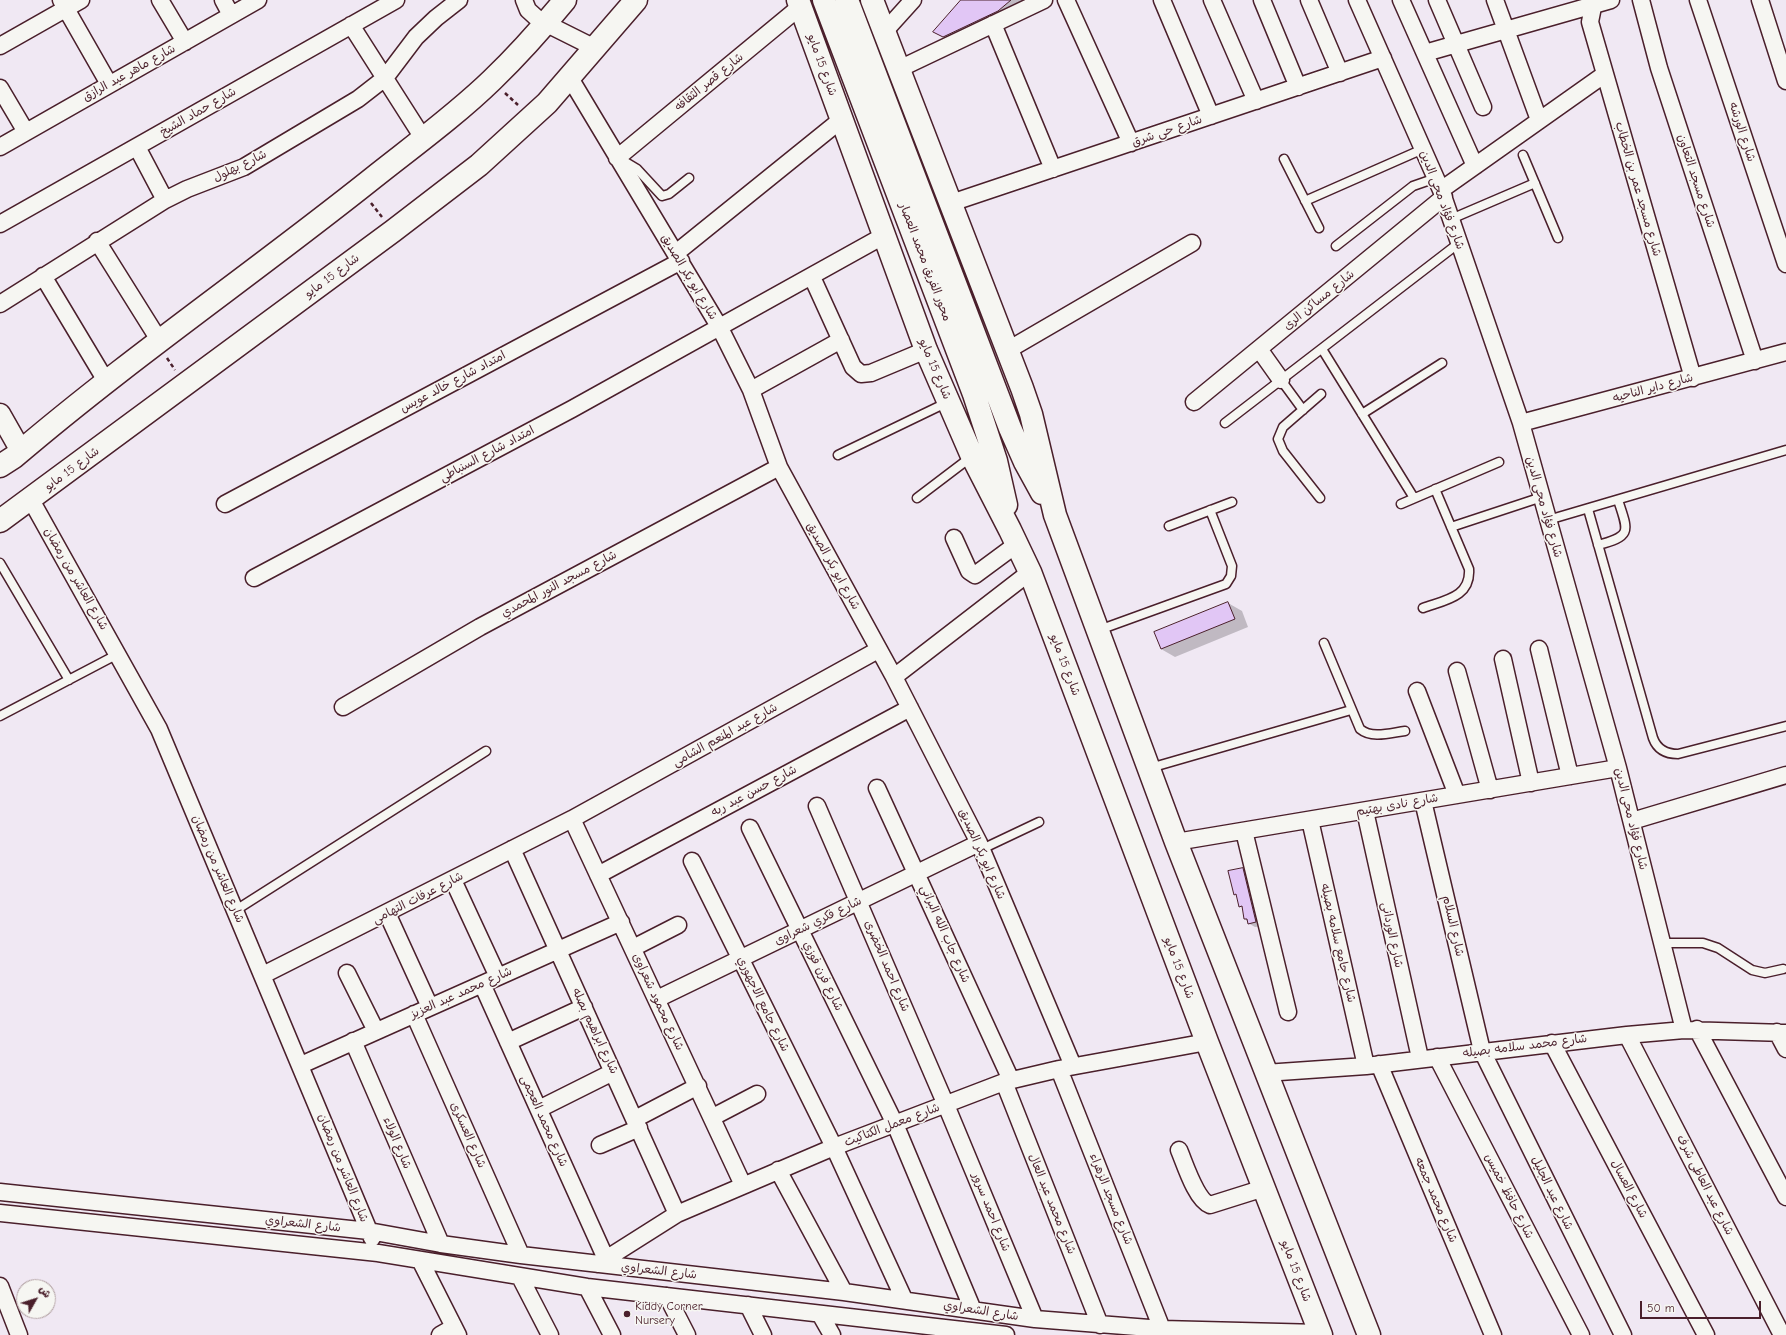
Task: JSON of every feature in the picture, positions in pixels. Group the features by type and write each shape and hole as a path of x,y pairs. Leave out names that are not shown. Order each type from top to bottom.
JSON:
{"main road":[{"path":"0,466 21,451 106,381 317,223 423,138 492,81 546,24 565,0"},
{"path":"595,48 626,0"},
{"name":"شارع 15 مايو","path":"0,522 393,231 479,165 531,117 570,78 636,0"},
{"name":"محور الفريق محمد العصار","path":"824,0 974,394 996,461 1014,537"},
{"name":"محور الفريق محمد العصار","path":"847,0 1010,428 1025,462 1054,515"},
{"path":"872,0 1008,350 1031,414 1054,515 1148,768 1265,1073 1369,1335"},
{"name":"شارع 15 مايو","path":"800,3 926,350 972,456 1014,537 1030,572 1207,1042 1320,1334"}],"street":[{"path":"0,46 63,4 81,0"},
{"path":"160,0 185,42"},
{"path":"223,0 232,15"},
{"name":"شارع ماهر عبد الرازق","path":"0,147 258,0"},
{"name":"شارع حماد الشيخ","path":"0,224 396,0"},
{"name":"شارع بهلول","path":"0,304 97,241 165,200 187,189 244,167 358,99 384,78 416,37 436,18 459,0"},
{"path":"524,0 533,15 546,24 595,48"},
{"path":"885,31 913,0"},
{"path":"899,69 1044,0"},
{"path":"1066,0 1131,143"},
{"path":"1162,0 1211,116"},
{"path":"1212,0 1256,101"},
{"path":"1262,0 1298,86"},
{"path":"1309,0 1340,72"},
{"name":"شارع فؤاد محى الدين","path":"1357,0 1440,188 1521,423 1618,768 1662,944 1690,1029 1786,1196"},
{"path":"1401,0 1475,166"},
{"path":"1437,0 1483,106"},
{"path":"1495,0 1539,120"},
{"path":"1425,53 1592,3 1611,0"},
{"name":"شارع مسجد التعاون","path":"1641,0 1659,68 1755,361"},
{"name":"شارع الورشه","path":"1698,0 1786,264"},
{"path":"1760,0 1786,81"},
{"name":"شارع قصر الثقافه","path":"617,158 800,3"},
{"name":"شارع مسجد عمر بن الخطاب","path":"1592,3 1590,22 1693,378"},
{"path":"63,4 109,84"},
{"path":"993,24 1052,169"},
{"path":"351,25 423,138"},
{"name":"شارع حى شرق","path":"951,203 1383,58"},
{"name":"شارع مساكن الرى","path":"1194,402 1259,349 1440,188 1475,166 1605,74"},
{"name":"شارع ابو بكر الصديق","path":"570,78 720,328 751,390 779,467 894,677 981,846 1066,1068"},
{"path":"0,88 26,132"},
{"name":"امتداد شارع خالد عويس","path":"225,504 678,257 842,119"},
{"path":"137,147 165,200"},
{"name":"امتداد شارع السنباطي","path":"254,578 720,328 884,235"},
{"path":"97,241 157,342"},
{"path":"1008,350 1192,243"},
{"path":"43,276 106,381"},
{"path":"812,277 853,367 861,374 871,373 926,350"},
{"path":"751,390 840,340"},
{"path":"1259,349 1282,380"},
{"name":"شارع داير الناحيه","path":"1521,423 1786,352"},
{"path":"0,414 21,451"},
{"name":"شارع مسجد النور المحمدي","path":"343,707 480,627 779,467"},
{"name":"شارع العاشر من رمضان","path":"31,500 159,729 301,1064 378,1253"},
{"path":"954,538 969,571 975,575 1014,537"},
{"path":"894,677 1030,572"},
{"path":"1539,649 1570,776"},
{"name":"شارع عبد المنعم الشامى","path":"572,819 878,650"},
{"path":"1503,659 1531,782"},
{"path":"1457,671 1490,790"},
{"path":"1417,691 1457,795"},
{"name":"شارع حسن عبد ربه","path":"598,875 910,708"},
{"name":"شارع نادى بهتيم","path":"1176,842 1618,768"},
{"path":"1632,821 1786,775"},
{"name":"شارع جاب الله البراني","path":"877,788 917,872 1008,1081"},
{"name":"شارع السلام","path":"1423,801 1482,1051"},
{"name":"شارع احمد الخضرى","path":"817,806 859,900 946,1105"},
{"name":"شارع الوردانى","path":"1365,811 1420,1058"},
{"name":"شارع عرفات التهامى","path":"263,975 572,819"},
{"name":"شارع محمود شعراوى","path":"572,819 713,1117 743,1185"},
{"name":"شارع جامع سلامه بصيله","path":"1310,820 1372,1065"},
{"name":"شارع فرن فوزي","path":"750,828 895,1124 973,1310"},
{"path":"1244,831 1288,1012"},
{"name":"شارع فكري شعراوى","path":"657,999 917,872 981,846"},
{"name":"شارع ابراهيم بصله","path":"512,849 677,1214"},
{"name":"شارع جامع الاجهوري","path":"692,861 834,1147 904,1299"},
{"path":"453,880 498,976"},
{"path":"387,913 430,1007"},
{"name":"شارع محمد عبد العزيز","path":"301,1064 620,922"},
{"path":"633,948 678,925"},
{"path":"348,973 376,1031"},
{"name":"شارع محمد العجمى","path":"482,984 539,1109 602,1261"},
{"path":"508,1042 584,1007"},
{"name":"شارع العسكرى","path":"414,1014 521,1256"},
{"name":"شارع محمد سلامه بصيله","path":"1265,1073 1372,1065 1627,1034 1690,1029 1782,1033"},
{"path":"1782,1033 1786,1049"},
{"name":"شارع عبد العاطى شرف","path":"1627,1034 1782,1335"},
{"name":"شارع الولاء","path":"354,1041 441,1244"},
{"name":"شارع معمل الكتاكيت","path":"602,1261 677,1214 834,1147 1008,1081 1066,1068 1207,1042"},
{"name":"شارع العسال","path":"1552,1043 1706,1335"},
{"name":"شارع عبد الجليل","path":"1482,1051 1622,1335"},
{"name":"شارع حافظ خميس","path":"1437,1056 1581,1335"},
{"name":"شارع محمد جمعه","path":"1372,1065 1493,1335"},
{"name":"شارع مسجد الزهراء","path":"1066,1068 1162,1329"},
{"path":"539,1109 613,1072"},
{"name":"شارع محمد عبد العال","path":"1008,1081 1100,1325"},
{"path":"600,1145 698,1086"},
{"path":"713,1117 757,1094"},
{"name":"شارع احمد سرور","path":"946,1105 1035,1319"},
{"path":"1179,1150 1200,1196 1206,1204 1210,1205 1264,1188"},
{"path":"778,1170 844,1292"},
{"name":"شارع الشعراوي","path":"0,1192 369,1231 521,1256 602,1261 904,1299 1035,1319 1162,1329 1320,1334"},
{"name":"شارع الشعراوي","path":"0,1213 378,1253 587,1287 820,1314 921,1330 1006,1335"},
{"path":"420,1260 456,1331 440,1335"},
{"path":"520,1277 550,1335"},
{"path":"0,1286 19,1335"},
{"path":"587,1287 612,1335"},
{"path":"667,1296 687,1335"},
{"path":"748,1305 763,1335"},
{"path":"820,1314 832,1335"}],"lane":[{"path":"1306,201 1423,149"},
{"path":"1523,155 1558,238"},
{"path":"617,158 637,169 658,194 662,196 669,194 689,178"},
{"path":"1284,159 1319,228"},
{"path":"1451,219 1535,183"},
{"path":"1336,246 1413,186 1440,188"},
{"path":"1225,423 1459,243"},
{"path":"1322,349 1414,498"},
{"path":"1362,414 1442,363"},
{"path":"1282,380 1303,410"},
{"path":"1320,498 1283,451 1279,443 1279,435 1283,427 1321,394"},
{"path":"838,455 949,402"},
{"path":"1548,520 1786,450"},
{"path":"916,498 972,456"},
{"path":"1401,504 1499,462"},
{"path":"1423,608 1461,593 1468,582 1469,569 1435,490"},
{"path":"1451,527 1542,497"},
{"path":"1598,545 1618,540 1625,533 1626,523 1618,500"},
{"path":"1169,526 1232,502"},
{"path":"1588,509 1653,738 1658,747 1667,753 1678,754 1786,726"},
{"path":"1097,631 1226,584 1231,576 1232,566 1210,510"},
{"path":"0,563 69,680"},
{"path":"1324,643 1360,729 1369,734 1405,731"},
{"path":"0,716 118,654"},
{"path":"1148,768 1351,710"},
{"path":"236,910 486,751"},
{"path":"981,846 1039,822"},
{"path":"1662,944 1703,943 1718,948 1752,970 1766,973 1783,969"}],"path":[{"path":"492,81 531,117"},
{"path":"360,189 393,231"},
{"path":"157,342 186,384"}],"building":[{"path":"961,0 1011,0 998,11 943,37 933,32"},
{"path":"1228,602 1235,619 1161,649 1154,632"},
{"path":"1243,868 1256,922 1248,924 1247,919 1244,919 1242,906 1239,907 1236,894 1234,895 1228,871"}],"place":[{"name":"Kiddy Corner Nursery","path":"627,1314"}]}
